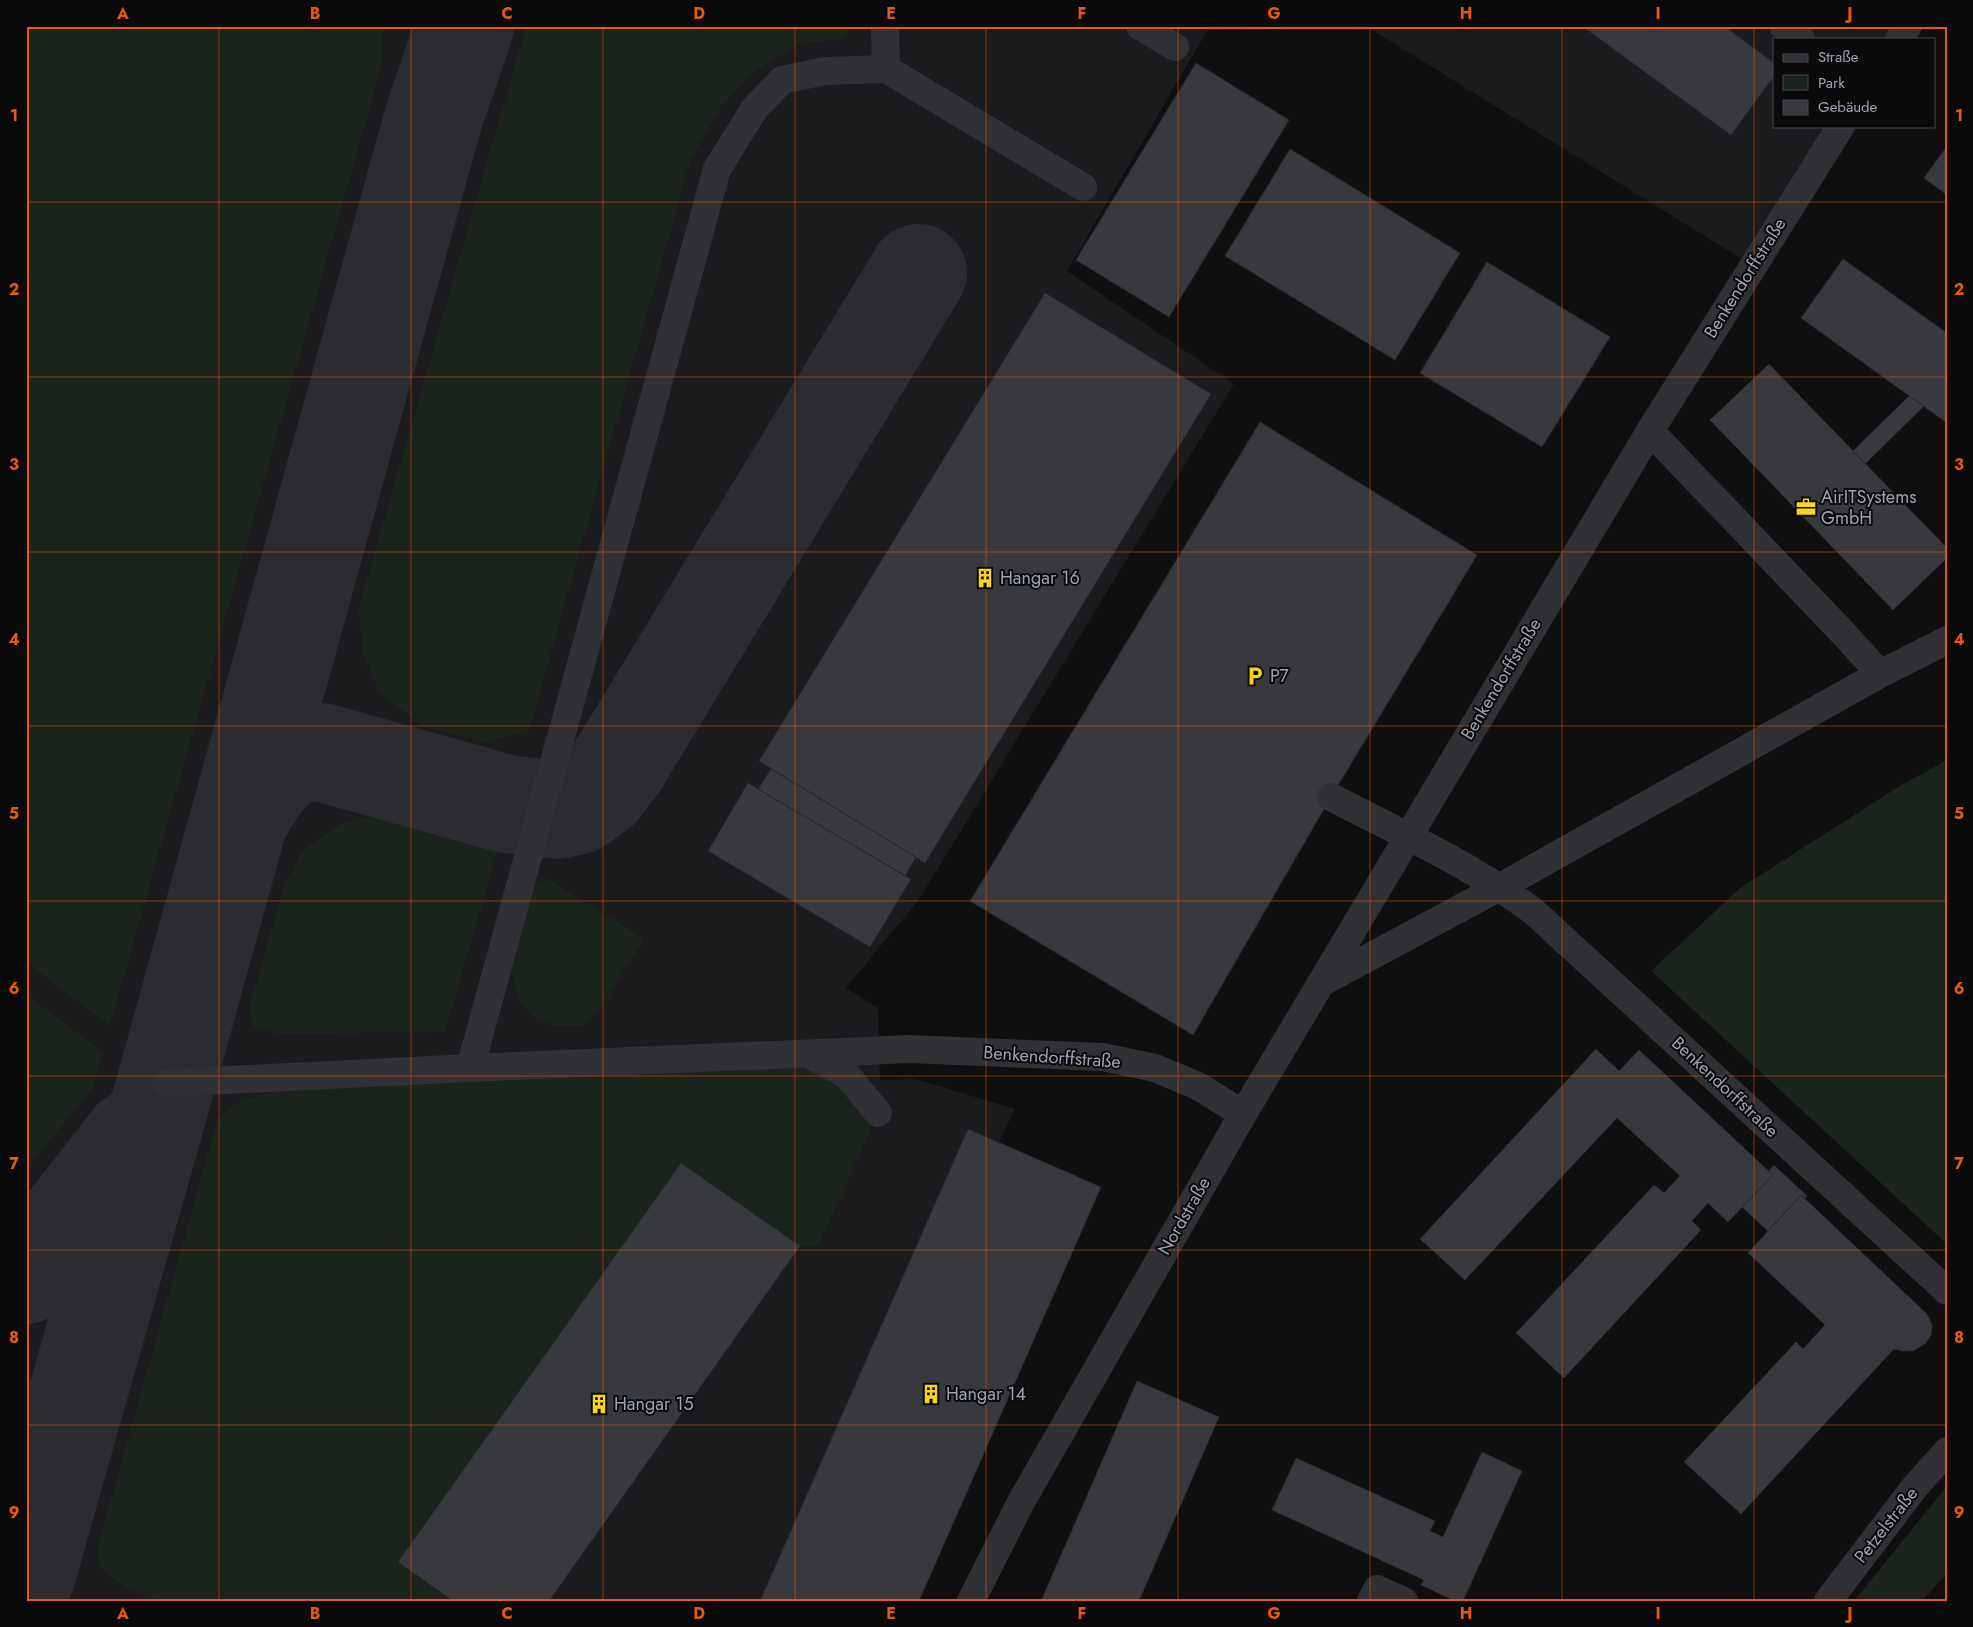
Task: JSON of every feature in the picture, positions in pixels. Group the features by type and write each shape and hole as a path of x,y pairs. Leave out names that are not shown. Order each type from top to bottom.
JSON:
{"street":[{"path":"885,26 886,69"},
{"path":"1140,26 1174,47"},
{"path":"1783,26 1800,38"},
{"path":"1900,38 1908,26"},
{"path":"470,1068 717,169 755,108 782,80 825,71 886,69 1083,187"},
{"name":"Benkendorffstraße","path":"1840,128 1650,431 1407,837 1433,849 1500,887 1533,911 1947,1291"},
{"path":"1650,431 1880,674"},
{"path":"1321,983 1500,887 1880,674 1947,640"},
{"path":"1331,797 1407,837"},
{"name":"Nordstraße","path":"972,1601 1021,1502 1243,1114 1407,837"},
{"name":"Benkendorffstraße","path":"166,1083 910,1049 1103,1057 1155,1068 1198,1086 1243,1114"},
{"path":"807,1054 847,1076 878,1113"},
{"name":"Petzelstraße","path":"1828,1601 1914,1488 1947,1451"},
{"path":"1371,1601 1377,1589 1404,1601"}],"shaded area":[{"path":"26,26 1210,26 1067,271 1234,384 920,898 846,988 878,1008 880,1080 915,1079 1015,1109 999,1142 1101,1187 919,1601 26,1601"},
{"path":"1366,26 1908,26 1900,38 1773,38 1773,128 1840,128 1753,266"}],"green space":[{"path":"26,26 383,26 381,68 110,1026 26,962"},
{"path":"526,26 853,26 840,40 802,43 754,71 721,107 691,159 529,731 483,742 422,726 380,693 363,655 358,610"},
{"path":"1947,760 1947,1244 1651,971 1740,888 1903,784"},
{"path":"380,813 426,821 500,844 445,1032 278,1034 254,1027 248,1010 284,886 302,851 341,824"},
{"path":"546,878 644,939 602,1007 582,1026 555,1026 532,1017 518,1000 509,958 530,885"},
{"path":"26,994 103,1052 91,1091 26,1168"},
{"path":"807,1064 841,1088 872,1128 818,1246 800,1246 681,1163 398,1562 453,1601 161,1601 126,1587 103,1571 96,1553 214,1131 221,1115 241,1100 283,1090"},
{"path":"1947,1486 1947,1573 1922,1601 1854,1601"}],"building":[{"path":"1582,26 1724,26 1773,62 1773,77 1731,135"},
{"path":"1196,63 1289,120 1169,317 1076,260"},
{"path":"1947,146 1947,195 1924,178"},
{"path":"1290,149 1460,253 1395,360 1225,256"},
{"path":"1843,259 1947,333 1947,423 1801,318"},
{"path":"1487,262 1610,337 1542,447 1420,373"},
{"name":"Hangar 16","path":"1045,293 1211,394 925,863 759,761"},
{"path":"1769,364 1947,548 1947,558 1893,610 1710,420"},
{"path":"1909,396 1924,406 1865,464 1853,451"},
{"name":"P7","path":"1260,422 1477,555 1331,797 1193,1035 970,901"},
{"path":"771,769 916,857 905,876 758,789"},
{"path":"748,783 911,879 870,947 708,851"},
{"path":"1596,1049 1619,1071 1639,1050 1773,1175 1728,1222 1708,1203 1692,1221 1701,1230 1564,1378 1516,1333 1654,1185 1664,1193 1680,1176 1617,1118 1465,1280 1420,1239"},
{"name":"Hangar 14","path":"968,1129 1101,1187 919,1601 760,1601"},
{"name":"Hangar 15","path":"681,1163 800,1246 549,1601 453,1601 398,1562"},
{"path":"1774,1165 1807,1196 1805,1198 1801,1195 1768,1231 1742,1207 1773,1175 1769,1171"},
{"path":"1801,1195 1927,1314 1932,1325 1931,1335 1925,1344 1913,1351 1894,1349 1741,1514 1684,1462 1796,1342 1803,1349 1825,1325 1748,1253"},
{"path":"1137,1381 1219,1417 1139,1601 1041,1601"},
{"path":"1482,1452 1522,1471 1463,1601 1455,1601 1421,1585 1424,1580 1272,1510 1296,1458 1435,1521 1430,1531 1443,1537"}],"taxiway":[{"path":"26,1576 161,1101 434,116 465,26"},
{"path":"240,818 263,782 281,763 306,753 321,752 507,804 557,810 578,805 600,789 619,764 918,273"},
{"path":"26,1275 132,1139"}],"place":[{"name":"AirITSystems GmbH","path":"1806,507"},
{"name":"Hangar 16","path":"985,578"},
{"name":"P7","path":"1255,676"},
{"name":"Hangar 14","path":"931,1394"},
{"name":"Hangar 15","path":"599,1404"}]}
